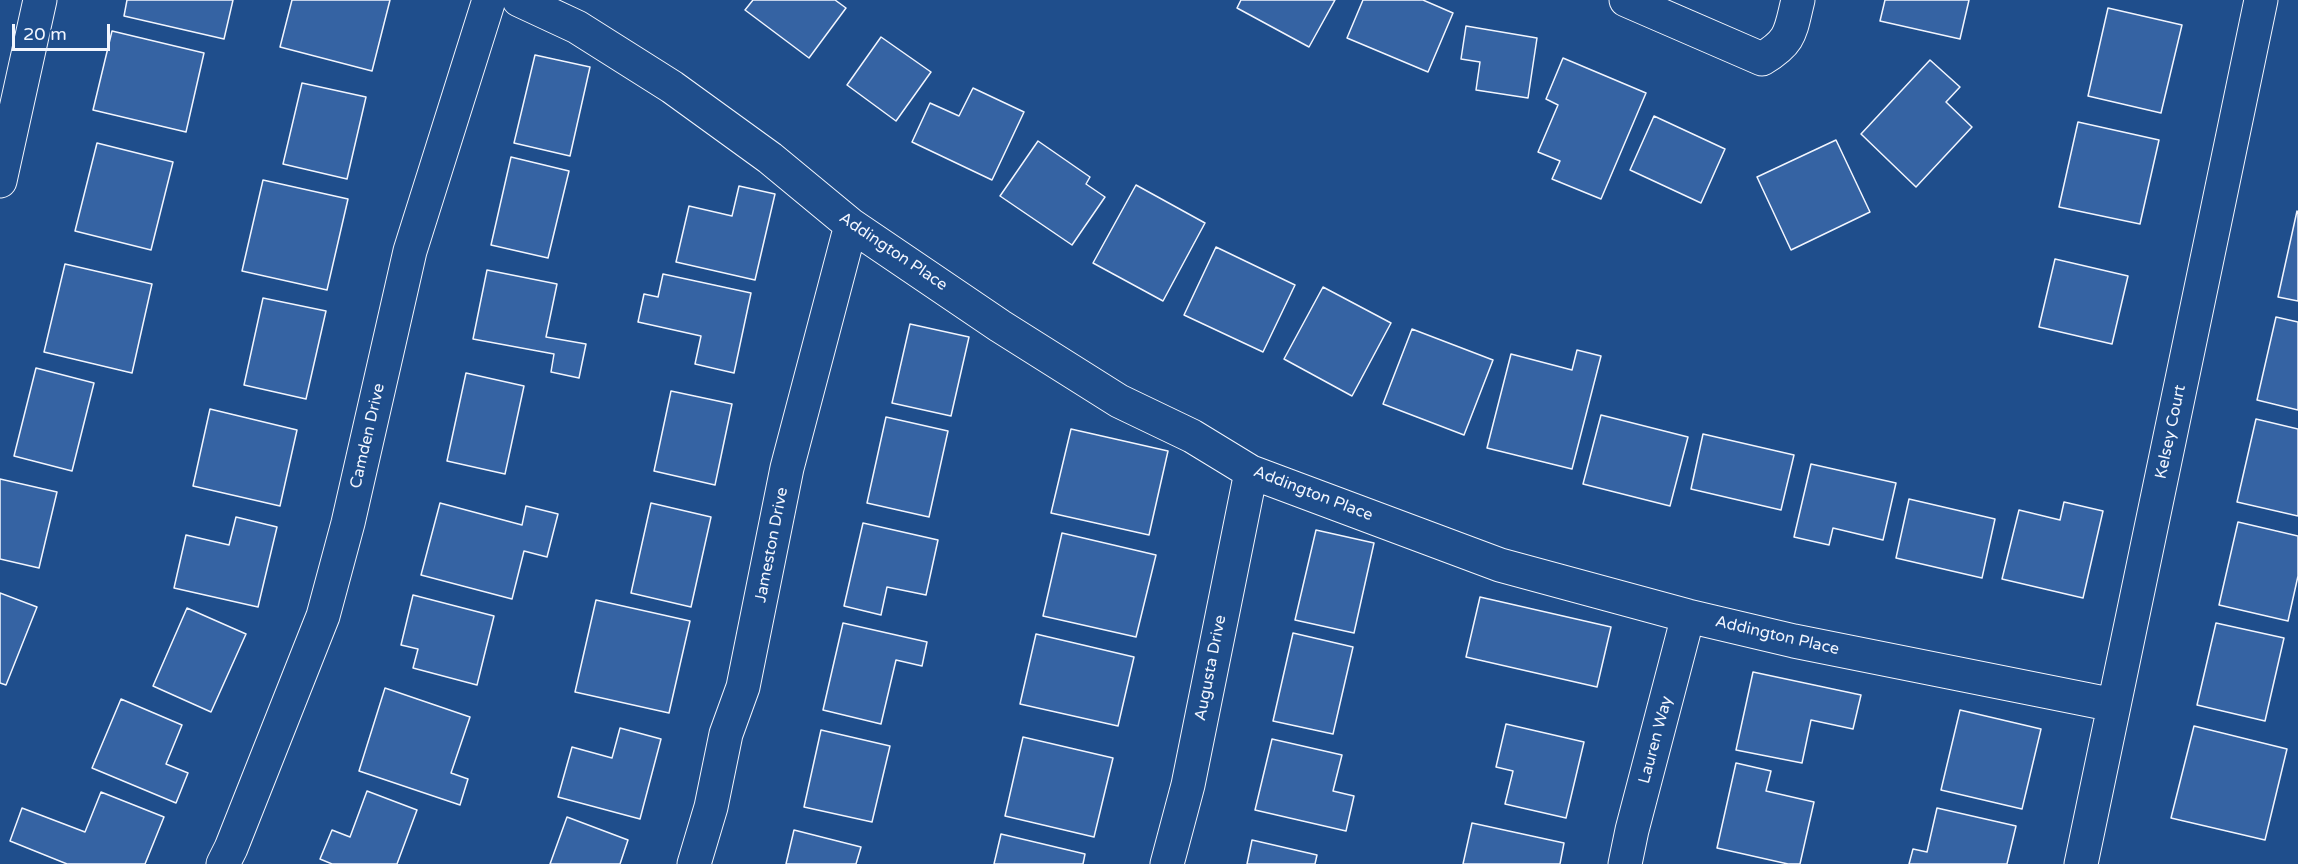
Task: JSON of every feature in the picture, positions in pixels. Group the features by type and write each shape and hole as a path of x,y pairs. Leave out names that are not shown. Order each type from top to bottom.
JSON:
{"street":[{"path":"0,181 40,0"},
{"name":"Camden Drive","path":"223,864 323,616 348,524 410,251 489,0"},
{"name":"Addington Place","path":"519,0 577,27 672,87 770,158 851,225 1000,326 1119,400 1192,436 1251,472 1500,565 1688,616 1794,641 2114,705"},
{"path":"1626,0 1762,59 1779,48 1790,34 1798,0"},
{"name":"Kelsey Court","path":"2081,864 2261,0"},
{"name":"Jameston Drive","path":"694,864 711,807 726,735 743,687 787,468 851,225"},
{"name":"Augusta Drive","path":"1167,864 1188,785 1251,472"},
{"name":"Lauren Way","path":"1625,864 1688,616"}],"building":[{"path":"127,0 233,0 224,39 124,16"},
{"path":"292,0 390,0 372,71 280,47"},
{"path":"753,0 835,0 846,8 809,58 745,10"},
{"path":"1241,0 1335,0 1309,47 1237,8"},
{"path":"1363,0 1423,0 1453,13 1428,72 1347,38"},
{"path":"1885,0 1969,0 1960,39 1880,21"},
{"path":"2108,8 2182,25 2161,113 2088,96"},
{"path":"1466,26 1537,38 1528,98 1476,90 1480,62 1461,59"},
{"path":"112,31 204,53 186,132 93,110"},
{"path":"881,37 931,72 896,121 847,85"},
{"path":"535,55 590,67 570,156 514,143"},
{"path":"1563,58 1646,93 1601,199 1552,179 1560,161 1538,152 1558,105 1546,99"},
{"path":"1930,60 1960,87 1946,102 1972,127 1916,187 1861,134"},
{"path":"302,83 366,97 347,179 283,164"},
{"path":"973,88 1024,112 992,180 912,142 930,103 959,116"},
{"path":"1654,116 1725,149 1701,203 1630,170"},
{"path":"2078,122 2159,140 2140,224 2059,207"},
{"path":"1836,140 1870,212 1791,250 1757,177"},
{"path":"1038,141 1090,177 1086,184 1105,197 1072,245 1000,196"},
{"path":"97,143 173,162 151,250 75,231"},
{"path":"511,157 569,171 548,258 491,245"},
{"path":"263,180 348,199 327,290 242,271"},
{"path":"1136,185 1205,223 1163,301 1093,263"},
{"path":"739,186 775,194 755,280 676,262 689,206 732,216"},
{"path":"2298,212 2298,301 2278,297"},
{"path":"1216,247 1295,285 1263,352 1184,315"},
{"path":"2055,259 2128,276 2112,344 2039,327"},
{"path":"65,264 152,284 132,373 44,352"},
{"path":"487,270 557,284 546,337 586,344 579,378 551,372 554,354 473,339"},
{"path":"663,274 751,293 734,373 695,364 701,336 638,322 644,294 658,297"},
{"path":"1323,287 1391,323 1352,396 1284,359"},
{"path":"263,298 326,311 306,399 244,385"},
{"path":"2276,317 2298,322 2298,410 2257,400"},
{"path":"910,324 969,337 951,416 892,403"},
{"path":"1412,329 1493,360 1464,435 1383,404"},
{"path":"1577,350 1601,356 1572,469 1487,448 1511,354 1572,370"},
{"path":"36,368 94,383 72,471 14,456"},
{"path":"466,373 524,386 505,474 447,461"},
{"path":"671,391 732,404 715,485 654,471"},
{"path":"210,409 297,430 280,506 193,486"},
{"path":"1601,415 1688,437 1670,506 1583,484"},
{"path":"886,417 948,431 929,517 867,503"},
{"path":"2256,419 2298,429 2298,516 2237,502"},
{"path":"1071,429 1168,451 1149,535 1051,513"},
{"path":"1703,434 1794,455 1781,510 1691,489"},
{"path":"1811,464 1896,483 1883,540 1833,528 1829,545 1794,537"},
{"path":"0,479 57,492 39,568 0,559"},
{"path":"1909,499 1995,519 1982,578 1896,558"},
{"path":"2064,502 2103,511 2083,598 2002,579 2019,510 2060,520"},
{"path":"440,503 522,525 526,506 558,514 547,557 524,551 512,599 421,575"},
{"path":"651,503 711,517 691,607 631,593"},
{"path":"236,517 277,527 258,607 174,588 186,535 229,545"},
{"path":"2238,522 2298,536 2298,576 2288,621 2219,605"},
{"path":"863,523 938,540 926,595 887,587 881,615 844,606"},
{"path":"1316,530 1374,543 1354,633 1295,620"},
{"path":"1062,533 1156,555 1136,637 1043,616"},
{"path":"0,593 37,607 6,685 0,683"},
{"path":"413,595 494,616 477,685 413,668 418,649 401,645"},
{"path":"1480,597 1611,627 1597,687 1466,657"},
{"path":"596,600 690,621 669,713 575,692"},
{"path":"187,608 246,634 211,712 153,686"},
{"path":"843,623 927,642 922,666 896,660 881,724 823,710"},
{"path":"2216,623 2284,638 2265,721 2197,705"},
{"path":"1293,633 1353,647 1333,734 1273,721"},
{"path":"1036,634 1134,657 1118,726 1020,704"},
{"path":"1753,672 1861,695 1853,729 1811,720 1802,763 1736,750"},
{"path":"385,688 470,717 451,773 468,779 460,805 359,771"},
{"path":"121,699 182,725 166,764 188,773 176,803 92,768"},
{"path":"1960,710 2041,729 2022,809 1941,790"},
{"path":"1506,724 1584,742 1566,818 1505,804 1513,771 1496,767"},
{"path":"2194,726 2287,749 2265,840 2171,818"},
{"path":"620,728 661,739 640,819 558,797 572,747 612,758"},
{"path":"821,730 890,746 872,822 804,807"},
{"path":"1023,737 1113,758 1094,837 1005,816"},
{"path":"1272,739 1342,755 1333,791 1354,796 1346,831 1255,810"},
{"path":"1736,763 1771,771 1766,791 1814,802 1800,864 1788,864 1717,848"},
{"path":"367,791 417,810 397,864 332,864 320,859 332,830 350,837"},
{"path":"101,792 164,817 145,864 67,864 10,841 22,808 85,832"},
{"path":"1937,808 2016,826 2007,864 1909,864 1913,849 1927,852"},
{"path":"567,817 628,840 620,864 550,864"},
{"path":"1472,823 1564,843 1560,864 1463,864"},
{"path":"794,830 861,847 856,864 786,864"},
{"path":"1001,834 1085,854 1083,864 994,864"},
{"path":"1252,840 1317,855 1315,864 1247,864"}]}
